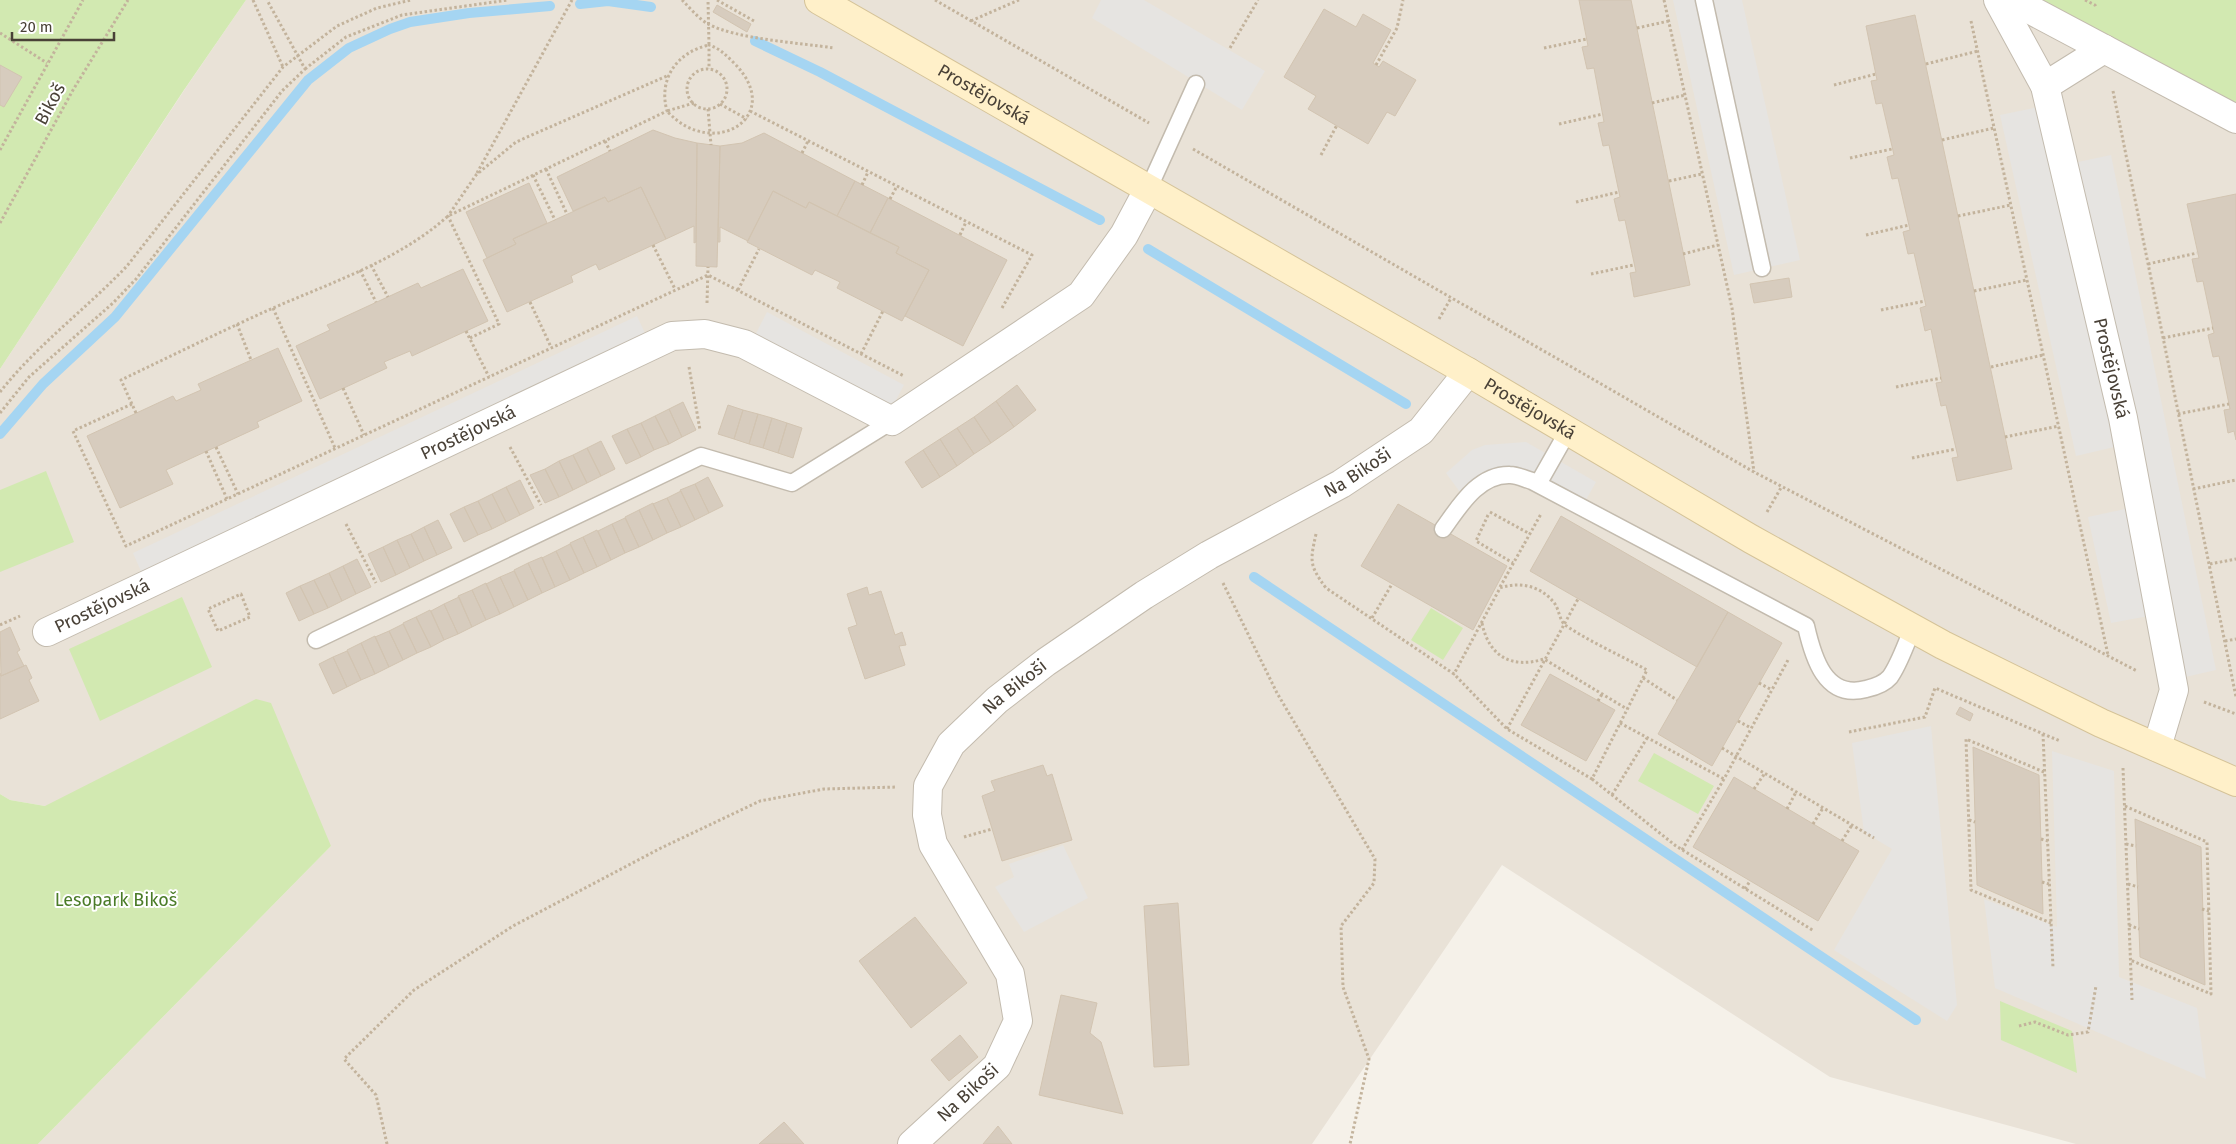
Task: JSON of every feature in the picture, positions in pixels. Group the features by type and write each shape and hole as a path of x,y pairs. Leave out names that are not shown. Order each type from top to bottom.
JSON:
{"street":[{"name":"Prostějovská","path":"819,0 1468,372 1751,539 1913,628 2101,723 2236,782"},
{"name":"Prostějovská","path":"1998,0 2045,86 2123,418 2174,690 2156,747"},
{"path":"2012,0 2236,119"},
{"path":"2045,86 2104,49"},
{"path":"892,421 1082,295 1124,235 1148,190"},
{"name":"Prostějovská","path":"47,632 672,336 705,334 744,344 892,421"},
{"name":"Na Bikoši","path":"912,1144 997,1066 1018,1021 1010,974 933,844 927,815 928,786 951,744 997,700 1046,662 1136,600 1209,555 1341,484 1421,431 1468,372"}],"lane":[{"path":"1704,0 1762,268"},
{"path":"1148,190 1196,84"},
{"path":"316,640 702,456 792,483 892,421"},
{"path":"1538,484 1568,431"},
{"path":"1442,530 1465,499 1490,477 1510,475 1538,484 1806,626 1812,653 1822,673 1834,685 1858,692 1880,686 1890,677 1913,628"}],"path":[{"path":"0,150 83,0"},
{"name":"Bikoš","path":"0,223 73,90 128,0"},
{"path":"252,0 283,67"},
{"path":"267,0 305,69"},
{"path":"0,392 16,372 100,294 127,266 283,67 337,26 377,8 411,0"},
{"path":"0,413 29,377 112,304 136,280 282,91 305,69 346,37 402,14 508,0"},
{"path":"136,413 121,380 237,324 371,265 429,233 448,216 476,175 572,0"},
{"path":"682,0 708,24 752,36 846,49 867,29"},
{"path":"708,0 709,69"},
{"path":"717,0 754,21"},
{"path":"935,0 1754,472 2174,690 2236,714"},
{"path":"971,21 1019,0"},
{"path":"1230,48 1258,0"},
{"path":"1376,65 1397,28 1404,0"},
{"path":"1664,0 1732,308 1754,472"},
{"path":"2086,0 2095,5"},
{"path":"2094,0 2236,697"},
{"path":"1970,17 2108,656"},
{"path":"1637,28 1669,21"},
{"path":"0,33 47,63"},
{"path":"1544,48 1587,39"},
{"path":"709,45 717,48 740,69 752,95 750,111 740,126 732,130 711,134 697,132 676,121 667,112 664,96 669,75 678,60 685,54 709,45"},
{"path":"1926,64 1978,51"},
{"path":"709,69 719,74 726,83 726,95 720,104 708,109 694,103 688,94 688,83 698,71 709,69"},
{"path":"1834,85 1876,74"},
{"path":"476,175 516,142 669,75"},
{"path":"1652,103 1685,95"},
{"path":"448,216 667,112 694,103"},
{"path":"720,104 746,119"},
{"path":"708,109 711,145"},
{"path":"750,111 1032,255 999,313"},
{"path":"1559,124 1603,114"},
{"path":"1321,155 1337,126"},
{"path":"1942,140 1994,128"},
{"path":"605,141 610,151"},
{"path":"802,153 808,141"},
{"path":"1850,158 1892,149"},
{"path":"546,169 567,214"},
{"path":"862,185 868,172"},
{"path":"1669,181 1702,174"},
{"path":"533,175 555,220"},
{"path":"890,199 897,186"},
{"path":"1576,202 1619,192"},
{"path":"1958,216 2011,205"},
{"path":"448,216 499,324 470,338"},
{"path":"960,235 966,222"},
{"path":"1866,235 1909,225"},
{"path":"652,245 675,289"},
{"path":"1684,254 1718,245"},
{"path":"738,290 759,249"},
{"path":"2148,264 2197,253"},
{"path":"371,265 388,297"},
{"path":"1591,274 1634,265"},
{"path":"708,266 708,274"},
{"path":"360,270 376,302"},
{"path":"1974,291 2027,280"},
{"path":"1423,347 1451,298"},
{"path":"1881,310 1924,301"},
{"path":"530,302 551,347"},
{"path":"273,308 335,448"},
{"path":"861,354 883,311"},
{"path":"237,324 251,360"},
{"path":"2163,338 2213,328"},
{"path":"466,331 489,377"},
{"path":"682,335 698,415"},
{"path":"1990,366 2043,355"},
{"path":"1896,387 1941,378"},
{"path":"343,388 364,435"},
{"path":"2178,414 2229,404"},
{"path":"2005,437 2059,426"},
{"path":"216,447 238,494"},
{"path":"1912,458 1956,449"},
{"path":"206,451 227,499"},
{"path":"2193,489 2236,480"},
{"path":"1326,492 1312,554 1313,571 1326,588 1454,674 1507,729 1592,779 1682,850 1814,931"},
{"path":"1496,508 1490,512 1476,541 1513,563"},
{"path":"1454,674 1543,510"},
{"path":"1490,512 1530,534"},
{"path":"1209,555 1277,693 1375,859 1374,883 1341,926 1342,987 1369,1059 1350,1144"},
{"path":"2209,564 2236,559"},
{"path":"1372,618 1392,584"},
{"path":"1500,588 1519,584 1540,591 1555,605 1563,623 1646,670 1592,779"},
{"path":"241,594 250,617 218,631 208,609 241,594"},
{"path":"1507,729 1563,623 1578,599"},
{"path":"1482,621 1488,643 1504,659 1525,664 1544,659 1627,708"},
{"path":"1682,850 1724,779 1806,626"},
{"path":"2225,641 2236,639"},
{"path":"1642,678 1677,700"},
{"path":"1759,683 1772,690"},
{"path":"1849,732 1925,717 1935,688"},
{"path":"1598,701 1602,694"},
{"path":"1738,721 1751,728"},
{"path":"1620,723 1724,779"},
{"path":"2043,734 2053,968"},
{"path":"1612,795 1648,738"},
{"path":"2044,772 1966,739 1971,890 2051,923"},
{"path":"1722,748 1874,838"},
{"path":"2123,768 2132,1000"},
{"path":"1754,789 1765,773"},
{"path":"387,1144 376,1095 344,1059 414,990 513,926 661,848 760,801 824,789 928,786"},
{"path":"1787,808 1796,792"},
{"path":"2125,806 2207,842 2211,994 2130,960"},
{"path":"1814,824 1823,808"},
{"path":"1969,820 1975,822"},
{"path":"1842,841 1852,825"},
{"path":"969,845 964,837 992,828"},
{"path":"2041,839 2048,841"},
{"path":"2126,844 2136,846"},
{"path":"1745,889 1750,881"},
{"path":"2042,882 2049,884"},
{"path":"2128,884 2138,887"},
{"path":"2202,908 2210,911"},
{"path":"2129,925 2139,929"},
{"path":"2019,1026 2035,1022 2068,1035 2088,1032 2096,986"}],"shaded area":[{"path":"246,0 2020,0 2236,115 2236,1144 2076,1144 1830,1077 1502,865 1312,1144 38,1144 331,846 45,806 10,800 0,794 0,369"},
{"path":"1101,0 1144,0 1265,71 1242,110 1092,18"},
{"path":"1673,0 1742,0 1800,260 1734,275"},
{"path":"2049,105 2064,165 2111,155 2216,670 2172,680 2159,614 2111,623 2088,517 2139,506 2127,444 2076,456 2000,115"},
{"path":"767,312 904,385 888,415 751,343"},
{"path":"637,316 651,346 147,585 133,553"},
{"path":"1526,442 1596,482 1582,507 1510,475 1465,499 1446,473 1472,450 1485,445"},
{"path":"1931,726 1957,1005 1947,1021 1834,950 1892,849 1864,832 1852,743"},
{"path":"2052,751 2114,771 2119,977 2197,1008 2206,1079 1995,988 1984,899 2057,927"},
{"path":"1063,845 1088,898 1024,932 995,887 1014,877 1009,864"}],"green space":[{"path":"0,0 246,0 184,90 0,369"},
{"path":"2020,0 2236,0 2236,115"},
{"path":"46,471 74,542 0,572 0,490"},
{"path":"182,597 212,667 100,721 69,649"},
{"path":"1431,608 1463,628 1443,660 1411,640"},
{"name":"Lesopark Bikoš","path":"256,699 271,703 331,846 38,1144 0,1144 0,794 10,800 45,806"},
{"path":"1654,753 1714,786 1698,814 1638,781"},
{"path":"2000,1001 2072,1031 2077,1073 2001,1040"}],"building":[{"path":"1579,0 1631,0 1690,285 1634,297 1630,273 1636,272 1625,220 1619,221 1614,199 1620,197 1609,145 1603,146 1598,123 1604,122 1594,68 1587,69 1582,47 1588,46"},
{"path":"717,5 751,24 747,32 713,12"},
{"path":"1324,9 1356,27 1363,14 1391,30 1373,63 1379,67 1383,61 1416,80 1395,116 1387,112 1368,144 1308,109 1316,96 1284,77"},
{"path":"1915,15 2012,469 1957,481 1952,458 1958,457 1946,405 1941,406 1936,383 1942,382 1931,329 1925,331 1920,308 1926,306 1914,253 1908,254 1903,232 1910,230 1898,178 1892,179 1887,157 1894,155 1882,103 1876,104 1871,81 1877,80 1866,26"},
{"path":"0,65 22,77 4,107 0,105"},
{"path":"653,130 697,143 696,242 694,243 694,226 666,239 641,187 608,202 605,197 573,211 557,177"},
{"path":"764,133 855,181 837,216 809,202 806,208 773,191 748,241 720,227 720,242 718,242 720,146 742,143"},
{"path":"697,143 720,146 717,267 696,266"},
{"path":"855,181 888,198 870,233 837,216"},
{"path":"529,183 547,223 513,239 516,244 487,258 466,212"},
{"path":"641,187 666,239 599,270 596,264 571,276 573,282 507,312 483,260 516,244 513,239 605,197 608,202"},
{"path":"773,191 806,208 809,202 899,247 896,253 929,270 902,321 837,288 840,282 815,270 812,275 747,242"},
{"path":"2236,194 2236,440 2234,431 2228,433 2224,410 2230,409 2219,356 2213,357 2208,335 2214,333 2203,281 2197,282 2192,259 2199,258 2187,204"},
{"path":"888,198 1007,260 963,346 905,316 929,270 896,253 899,247 870,233"},
{"path":"463,269 488,321 412,356 410,351 384,362 387,368 320,399 296,346 330,330 327,325 418,283 421,288"},
{"path":"1789,278 1792,297 1754,303 1750,284"},
{"path":"278,348 302,401 257,422 259,427 166,470 173,484 120,508 87,436 173,396 176,401 201,390 198,384"},
{"path":"1017,385 1036,410 1014,427 996,401"},
{"path":"996,401 1014,427 991,443 974,417"},
{"path":"683,402 696,430 682,437 669,409"},
{"path":"728,405 743,410 734,439 718,434"},
{"path":"669,409 682,437 669,444 655,416"},
{"path":"743,410 758,414 749,444 734,439"},
{"path":"758,414 772,418 763,448 749,444"},
{"path":"655,416 669,444 654,450 641,423"},
{"path":"974,417 991,443 974,454 957,428"},
{"path":"772,418 787,423 778,453 763,448"},
{"path":"641,423 654,450 641,457 627,429"},
{"path":"787,423 802,428 793,458 778,453"},
{"path":"957,428 974,454 957,466 940,439"},
{"path":"627,429 641,457 626,464 612,436"},
{"path":"940,439 957,466 940,477 923,450"},
{"path":"601,441 615,469 601,476 587,448"},
{"path":"587,448 601,476 587,483 573,455"},
{"path":"923,450 940,477 922,488 905,462"},
{"path":"573,455 587,483 573,490 559,461"},
{"path":"559,461 573,490 559,497 545,469"},
{"path":"545,469 559,497 545,503 530,475"},
{"path":"708,477 723,506 709,513 695,484"},
{"path":"520,480 534,508 520,515 506,487"},
{"path":"695,484 709,513 695,520 680,490"},
{"path":"506,487 520,515 506,522 492,494"},
{"path":"681,491 695,520 681,527 667,498"},
{"path":"492,494 506,522 492,529 478,501"},
{"path":"667,498 681,527 667,533 653,504"},
{"path":"478,501 492,529 478,535 464,507"},
{"path":"653,503 667,533 653,540 639,510"},
{"path":"1398,504 1507,566 1473,630 1361,566"},
{"path":"464,507 478,535 464,542 450,514"},
{"path":"639,510 653,540 639,547 625,517"},
{"path":"1561,516 1728,612 1697,667 1530,571"},
{"path":"625,518 639,547 625,553 612,524"},
{"path":"438,520 452,548 437,555 424,527"},
{"path":"612,524 625,553 611,560 598,531"},
{"path":"424,527 437,555 424,561 411,534"},
{"path":"597,530 611,560 597,567 583,537"},
{"path":"411,534 424,561 410,568 397,540"},
{"path":"583,537 597,567 584,573 570,543"},
{"path":"397,540 410,568 396,575 383,547"},
{"path":"570,544 584,573 570,580 556,551"},
{"path":"383,547 396,575 381,582 368,554"},
{"path":"556,551 570,580 555,587 542,558"},
{"path":"542,557 555,587 542,593 528,563"},
{"path":"357,559 371,587 356,594 343,566"},
{"path":"528,563 542,593 528,600 514,570"},
{"path":"343,566 356,594 342,601 329,573"},
{"path":"514,571 528,600 514,607 500,577"},
{"path":"329,573 342,601 328,608 314,580"},
{"path":"500,577 514,607 500,614 486,584"},
{"path":"314,580 328,608 314,614 300,586"},
{"path":"486,583 500,614 486,620 472,590"},
{"path":"300,586 314,614 299,621 286,593"},
{"path":"867,587 869,595 881,591 895,635 902,632 906,645 899,646 905,665 865,679 848,628 857,625 847,594"},
{"path":"472,590 486,620 472,627 458,596"},
{"path":"459,597 472,627 458,634 444,604"},
{"path":"444,604 458,634 444,640 431,611"},
{"path":"430,610 444,640 431,647 416,617"},
{"path":"1728,612 1782,643 1712,766 1658,734"},
{"path":"416,617 431,647 417,653 403,623"},
{"path":"403,624 417,653 403,660 389,631"},
{"path":"10,627 20,650 17,652 24,666 1,676 0,632"},
{"path":"389,631 403,660 389,667 375,637"},
{"path":"375,636 389,667 375,674 361,643"},
{"path":"361,643 375,674 361,680 347,650"},
{"path":"347,651 361,680 347,687 333,657"},
{"path":"333,657 347,687 333,694 319,664"},
{"path":"26,665 32,678 29,680 39,701 0,719 0,673 1,676"},
{"path":"1550,674 1615,710 1586,761 1521,725"},
{"path":"1960,707 1973,714 1970,721 1956,714"},
{"path":"1973,747 2039,775 2043,914 1977,885"},
{"path":"1043,765 1047,776 1052,774 1072,840 1002,861 982,796 995,791 991,781"},
{"path":"1734,777 1859,851 1818,921 1693,847"},
{"path":"2135,819 2201,847 2205,985 2140,957"},
{"path":"1178,903 1189,1065 1154,1067 1144,906"},
{"path":"915,917 967,983 911,1028 859,961"},
{"path":"1061,995 1097,1003 1090,1033 1101,1042 1123,1114 1039,1095"},
{"path":"960,1035 978,1057 949,1081 931,1060"},
{"path":"784,1122 804,1144 759,1144"},
{"path":"998,1126 1012,1144 983,1144"}],"waterway":[{"path":"580,4 608,1 651,7"},
{"path":"0,434 43,384 115,317 308,80 349,48 410,22 469,13 550,6"},
{"path":"755,41 820,72 1100,220"},
{"path":"1148,249 1406,404"},
{"path":"1254,577 1916,1020"}]}
